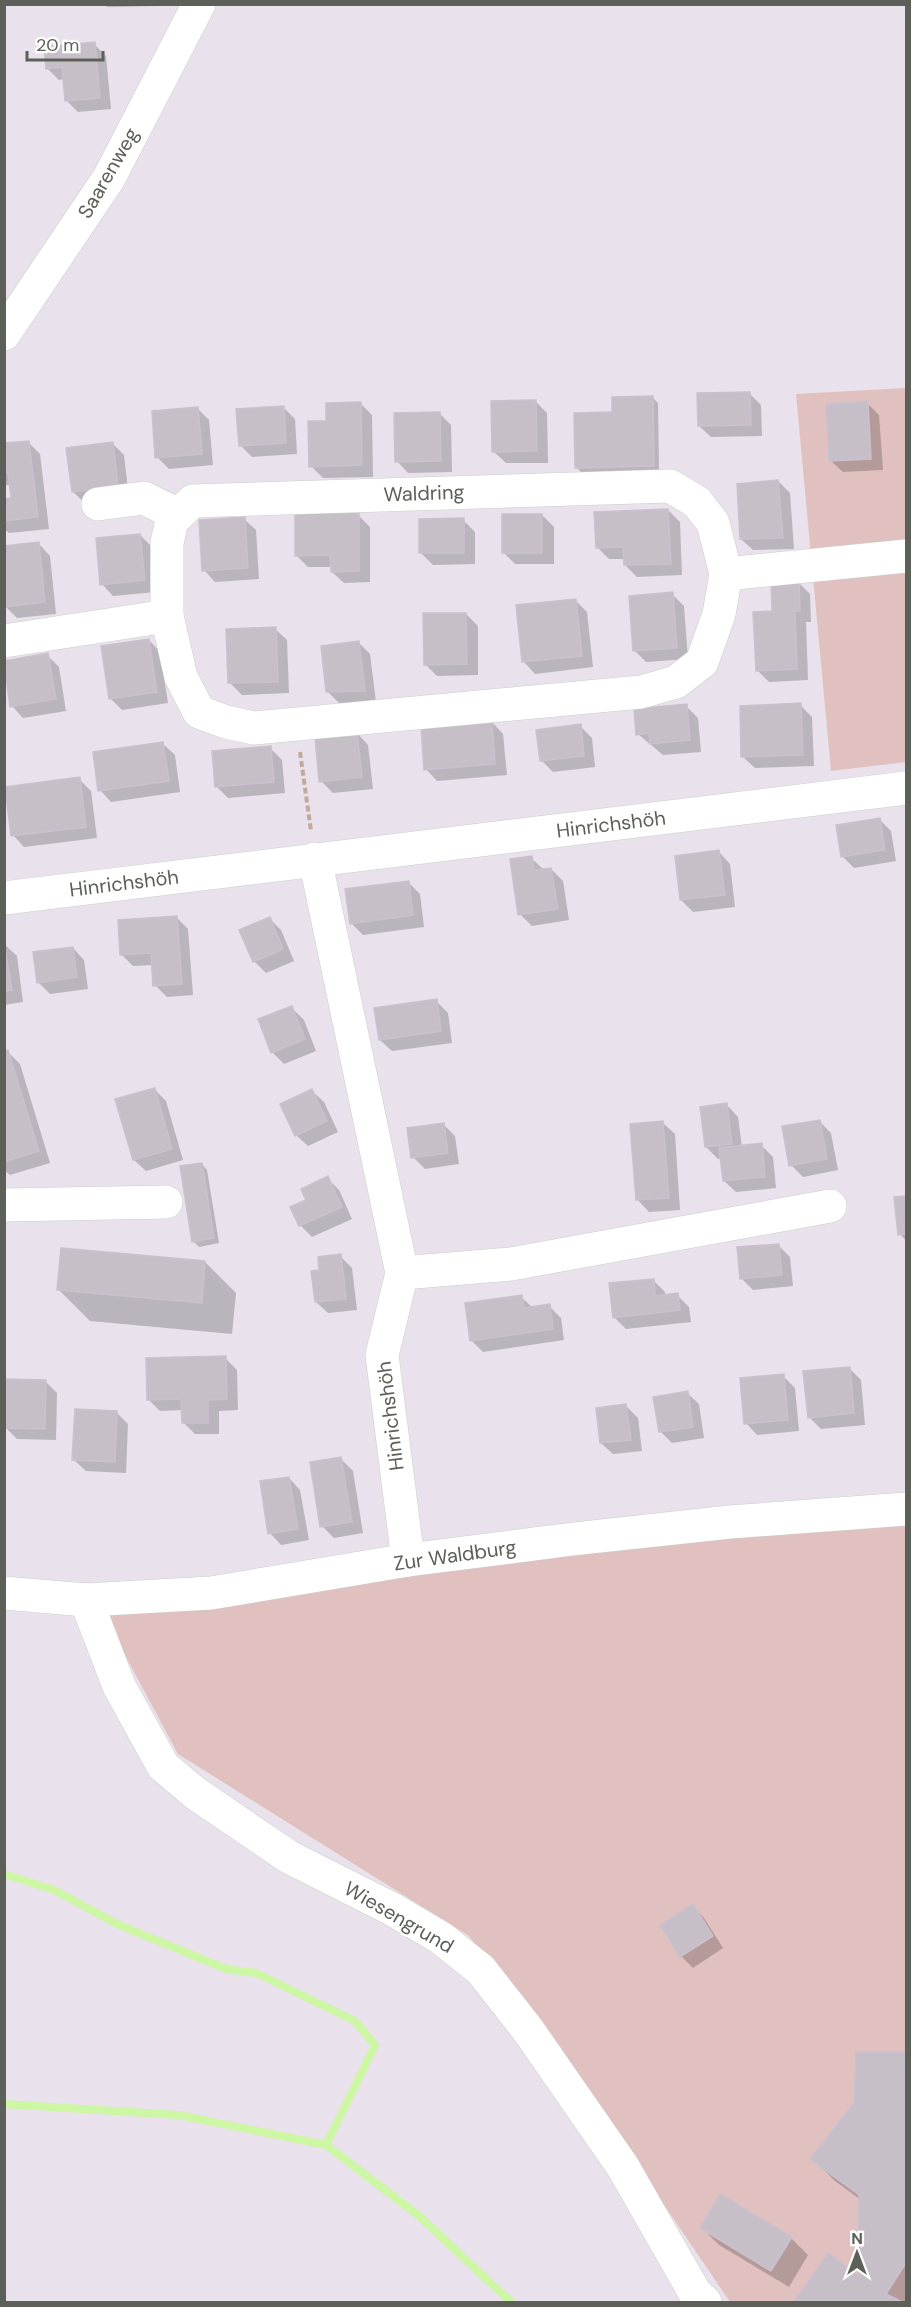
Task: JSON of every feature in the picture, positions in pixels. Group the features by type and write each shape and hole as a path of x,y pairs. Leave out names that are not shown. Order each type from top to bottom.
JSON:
{"street":[{"name":"Saarenweg","path":"4,334 109,178 199,4"},
{"name":"Waldring","path":"670,486 697,502 713,523 726,574 719,614 702,662 675,682 641,692 254,728 225,722 198,712 181,677 167,616 167,543 172,520 178,515 193,501 221,499 670,486"},
{"path":"98,504 144,498 178,515"},
{"path":"726,574 906,556"},
{"path":"4,642 167,616"},
{"name":"Hinrichshöh","path":"4,898 906,788"},
{"name":"Hinrichshöh","path":"315,860 402,1273 382,1355 408,1560"},
{"path":"4,1205 166,1202"},
{"path":"402,1273 511,1264 830,1206"},
{"name":"Zur Waldburg","path":"4,1593 86,1600 211,1593 408,1560 730,1522 906,1509"},
{"name":"Wiesengrund","path":"86,1600 119,1686 163,1766 195,1793 289,1857 402,1915 441,1938 481,1970 528,2030 623,2167 695,2293 705,2302"}],"path":[{"path":"297,725 315,860"}],"shaded area":[{"path":"906,388 906,762 831,771 796,394"},
{"path":"906,1521 906,2302 730,2302 652,2187 469,1936 178,1754 103,1614 577,1548"}],"building":[{"path":"95,42 100,98 65,101 62,67 46,69 44,47"},
{"path":"750,392 751,425 698,426 697,393"},
{"path":"653,396 654,466 575,468 574,413 612,412 612,397"},
{"path":"536,400 537,451 492,452 491,401"},
{"path":"868,401 871,459 829,461 826,404"},
{"path":"361,402 362,465 309,467 308,421 326,421 326,403"},
{"path":"284,406 286,443 239,446 236,409"},
{"path":"198,407 202,454 155,458 152,411"},
{"path":"440,412 441,461 395,462 394,413"},
{"path":"29,441 38,517 4,521 4,499 11,498 8,473 4,473 4,443"},
{"path":"113,442 118,486 72,492 66,448"},
{"path":"778,480 783,538 740,539 737,484"},
{"path":"668,509 671,564 624,565 623,547 596,548 594,512"},
{"path":"295,513 359,513 359,571 331,572 330,555 295,556"},
{"path":"502,514 542,514 542,553 502,553"},
{"path":"245,517 248,568 202,571 199,520"},
{"path":"464,518 464,553 419,553 419,519"},
{"path":"140,534 145,580 100,585 96,538"},
{"path":"39,542 45,602 4,607 4,546"},
{"path":"799,580 800,611 795,611 797,669 756,671 753,612 772,611 771,582"},
{"path":"673,592 677,648 633,651 629,596"},
{"path":"576,599 582,656 522,662 516,605"},
{"path":"423,613 466,613 467,664 424,665"},
{"path":"276,627 278,682 228,683 226,629"},
{"path":"149,639 157,692 109,699 101,646"},
{"path":"359,641 365,691 326,692 321,646"},
{"path":"48,653 56,699 10,707 4,661"},
{"path":"801,703 803,755 741,757 740,706"},
{"path":"687,704 690,740 650,744 649,733 636,735 634,709"},
{"path":"492,721 495,764 424,770 421,726"},
{"path":"581,724 584,756 540,761 536,730"},
{"path":"357,732 362,777 319,782 315,736"},
{"path":"163,742 169,781 98,791 93,752"},
{"path":"271,746 274,782 215,787 212,751"},
{"path":"80,777 86,827 11,836 5,787"},
{"path":"880,818 885,850 841,857 836,825"},
{"path":"719,850 725,895 680,900 675,856"},
{"path":"532,856 534,870 551,868 558,909 518,915 510,859"},
{"path":"409,881 413,915 350,924 345,889"},
{"path":"177,916 182,984 153,986 151,953 120,955 118,920"},
{"path":"270,917 283,949 253,962 239,930"},
{"path":"4,943 12,990 4,992"},
{"path":"73,947 77,977 37,983 33,952"},
{"path":"437,999 441,1031 379,1040 374,1008"},
{"path":"292,1006 305,1039 271,1053 258,1019"},
{"path":"8,1050 39,1151 4,1162 4,1052"},
{"path":"155,1088 172,1149 133,1160 115,1099"},
{"path":"312,1089 327,1121 295,1136 280,1104"},
{"path":"727,1103 732,1144 705,1147 700,1107"},
{"path":"820,1120 827,1159 789,1166 782,1126"},
{"path":"663,1121 669,1198 636,1200 630,1124"},
{"path":"444,1123 448,1153 411,1158 407,1128"},
{"path":"762,1143 765,1177 723,1181 719,1148"},
{"path":"202,1163 214,1238 192,1242 180,1166"},
{"path":"328,1176 342,1207 299,1226 290,1207 306,1200 301,1189"},
{"path":"906,1196 906,1234 898,1235 894,1197"},
{"path":"779,1244 782,1275 740,1279 737,1247"},
{"path":"61,1248 205,1261 202,1303 57,1290"},
{"path":"341,1254 346,1299 315,1302 311,1271 319,1270 318,1257"},
{"path":"654,1279 655,1296 678,1293 680,1310 613,1318 609,1283"},
{"path":"522,1295 524,1308 550,1304 553,1329 470,1341 465,1303"},
{"path":"226,1356 227,1399 208,1400 208,1423 182,1423 181,1399 147,1400 146,1358"},
{"path":"850,1367 854,1413 808,1418 803,1371"},
{"path":"784,1374 788,1420 744,1424 740,1378"},
{"path":"4,1379 46,1380 45,1429 4,1428"},
{"path":"688,1391 693,1427 659,1432 653,1397"},
{"path":"626,1404 631,1440 600,1443 596,1408"},
{"path":"75,1409 117,1411 115,1462 72,1460"},
{"path":"341,1457 352,1522 320,1527 310,1462"},
{"path":"289,1477 298,1529 268,1534 260,1481"},
{"path":"693,1904 713,1936 680,1957 660,1925"},
{"path":"856,2052 906,2052 906,2263 886,2294 902,2302 794,2302 828,2253 860,2277 858,2263 859,2195 810,2159 854,2103"},
{"path":"720,2194 792,2237 771,2271 700,2228"}],"waterway":[{"path":"4,1874 54,1890 117,1924 226,1969 256,1973 355,2021 375,2045 326,2145"},
{"path":"4,2104 179,2115 326,2145 418,2215 511,2302"}]}
